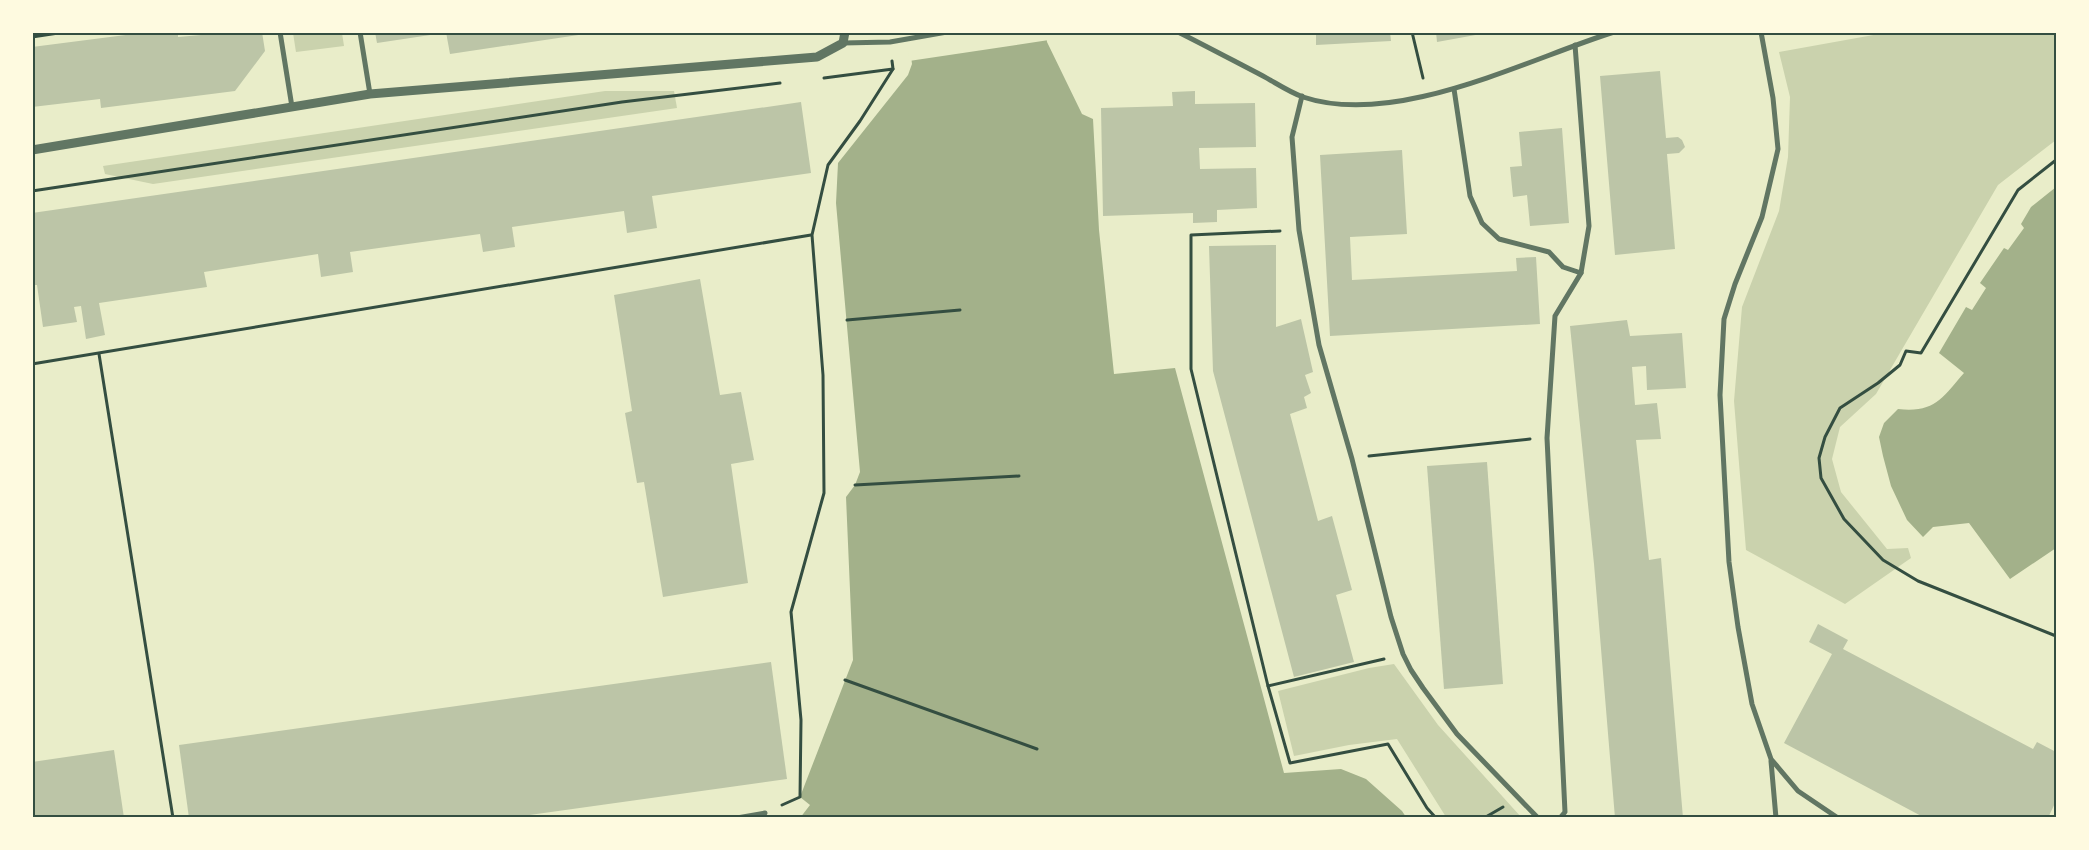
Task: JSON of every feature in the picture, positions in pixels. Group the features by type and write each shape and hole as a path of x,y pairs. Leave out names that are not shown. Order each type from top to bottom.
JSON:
{"street":[{"path":"280,32 292,107"},
{"path":"360,32 370,94"},
{"path":"844,43 846,32"},
{"path":"32,150 370,94 817,57 844,43 890,42 947,32"},
{"path":"1178,32 1302,96 1338,104 1378,103 1427,96 1454,89 1614,32"},
{"path":"1761,32 1773,98 1778,149 1762,217 1734,284 1724,319 1720,395 1729,562 1738,627 1752,704 1771,759 1776,818"},
{"path":"1560,818 1565,812 1547,438 1555,316 1581,272 1589,226 1575,45"},
{"path":"1454,89 1470,196 1482,223 1499,239 1548,252 1563,266 1581,272"},
{"path":"1302,96 1292,137 1299,230 1319,345 1352,459 1391,617 1411,670 1458,734 1538,818"},
{"path":"1771,759 1798,791 1838,818"},
{"path":"737,818 765,813"}],"path":[{"path":"32,37 64,32"},
{"path":"1412,32 1420,65"},
{"path":"765,813 800,797 801,720 791,612 824,493 823,375 812,235 828,165 860,121 893,69 890,42"},
{"path":"816,79 893,69"},
{"path":"32,191 622,102 786,82"},
{"path":"2056,160 2018,190 1921,354 1906,350 1900,365 1878,383 1840,408 1825,437 1819,458 1821,478 1844,519 1883,560 1918,581 2056,636"},
{"path":"1299,230 1192,235 1191,368 1268,686 1290,763 1388,744 1427,808 1436,818"},
{"path":"32,364 812,235"},
{"path":"847,320 960,310"},
{"path":"99,354 173,818"},
{"path":"1352,459 1384,453 1547,438"},
{"path":"855,485 1019,476"},
{"path":"1268,686 1404,654"},
{"path":"845,680 1037,749"}],"shaded area":[{"path":"293,33 342,33 344,46 296,52"},
{"path":"908,33 1046,33 1047,42 1082,114 1093,119 1099,230 1114,374 1175,368 1284,773 1341,769 1366,779 1402,811 1406,817 800,818 810,805 800,797 853,660 846,497 855,485 860,472 836,203 838,163 908,75 912,64"},
{"path":"1879,33 2056,33 2056,140 1998,185 1876,394 1840,427 1832,459 1841,492 1887,549 1908,548 1911,558 1845,604 1746,550 1734,401 1742,307 1779,211 1788,157 1790,97 1779,52"},
{"path":"605,91 674,91 677,108 153,184 105,174 103,166"},
{"path":"2056,187 2056,548 2010,579 1969,523 1933,527 1923,537 1907,520 1891,486 1879,437 1884,423 1898,409 1921,409 1937,402 1964,373 1939,353 1966,307 1972,310 1986,288 1980,283 2004,248 2008,250 2024,228 2021,224 2031,207"},
{"path":"1394,664 1438,725 1521,817 1446,817 1397,739 1349,745 1294,756 1278,691 1369,668"}],"pier":[{"path":"906,32 1049,32 1049,40 909,61"}],"building":[{"path":"149,32 178,32 178,37 201,35 200,32 262,32 265,51 235,91 101,108 100,99 32,107 32,47"},
{"path":"375,32 437,32 437,34 377,43"},
{"path":"446,32 585,32 585,34 450,54"},
{"path":"1316,32 1390,32 1391,41 1316,45"},
{"path":"1436,32 1481,32 1481,34 1437,42"},
{"path":"1660,71 1666,138 1678,137 1682,140 1685,147 1679,153 1667,154 1675,249 1615,255 1600,76"},
{"path":"1195,91 1195,104 1255,103 1256,147 1199,148 1200,169 1256,168 1257,208 1217,210 1217,222 1193,223 1193,213 1103,216 1101,108 1173,106 1172,92"},
{"path":"801,102 811,173 652,196 657,228 627,233 624,211 512,227 515,247 483,252 480,234 350,252 353,272 321,277 318,254 204,272 207,287 99,303 105,335 86,339 81,306 74,307 77,322 43,327 37,285 32,285 32,213"},
{"path":"1562,128 1569,223 1530,226 1527,195 1513,197 1510,167 1522,166 1519,132"},
{"path":"1402,150 1407,234 1350,237 1352,280 1517,271 1516,258 1536,257 1540,324 1330,336 1320,155"},
{"path":"1276,245 1276,327 1301,319 1313,372 1305,375 1311,393 1304,397 1307,408 1290,414 1318,521 1332,516 1352,590 1336,595 1354,662 1294,677 1213,371 1209,246"},
{"path":"700,279 720,395 741,392 754,460 731,464 748,583 663,597 644,482 637,483 625,413 632,411 614,295"},
{"path":"1627,320 1630,336 1682,333 1686,388 1647,390 1646,366 1632,367 1635,405 1657,403 1661,439 1636,440 1649,560 1661,558 1683,818 1615,818 1594,564 1570,326"},
{"path":"1487,462 1503,684 1444,689 1427,466"},
{"path":"1818,624 1848,640 1843,649 2033,749 2037,742 2056,752 2056,801 2048,818 1925,818 1784,743 1832,654 1809,642"},
{"path":"771,662 787,779 508,818 189,818 179,745"},
{"path":"114,750 124,818 32,818 32,762"}]}
